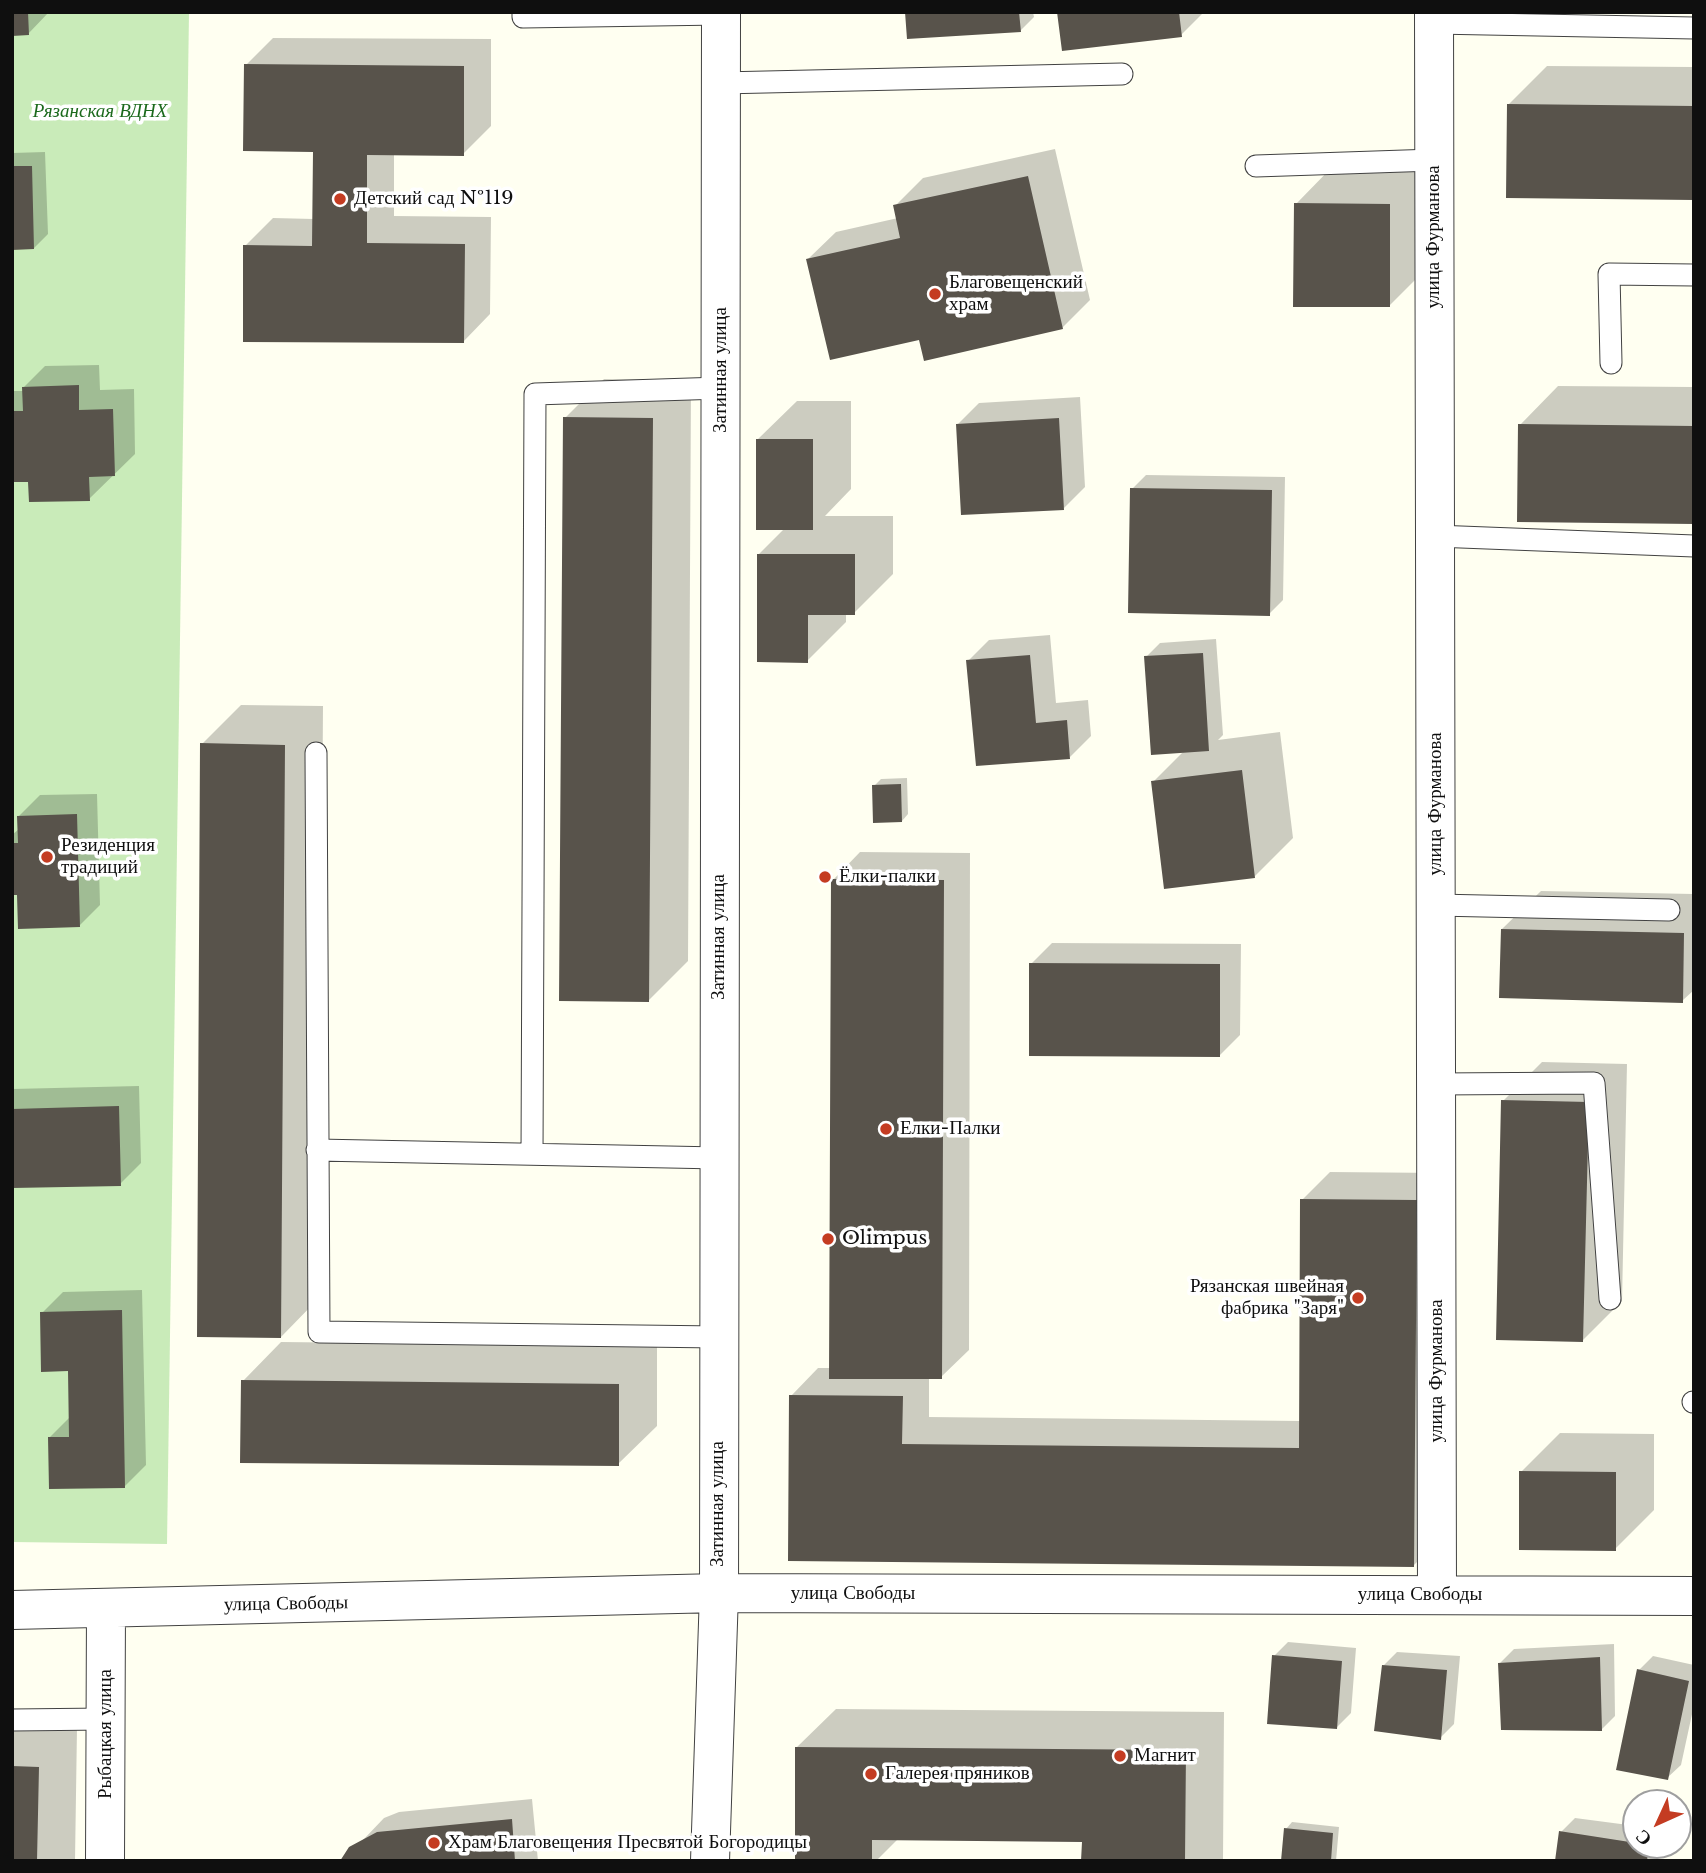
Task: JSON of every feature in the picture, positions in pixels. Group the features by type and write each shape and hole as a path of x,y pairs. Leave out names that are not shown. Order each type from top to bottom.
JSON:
{"street":[{"name":"Затинная улица","path":"710,1861 719,1593 722,13"},
{"name":"улица Фурманова","path":"1434,18 1437,1595"},
{"name":"улица Свободы","path":"12,1610 719,1593 1694,1596"},
{"name":"Рыбацкая улица","path":"105,1861 106,1608"}],"lane":[{"path":"523,12 523,17 722,13"},
{"path":"1434,18 1658,20 1694,28"},
{"path":"721,83 1122,74"},
{"path":"1256,166 1434,160"},
{"path":"1611,363 1609,274 1694,275"},
{"path":"532,1154 535,394 721,388"},
{"path":"1435,536 1694,545"},
{"path":"316,754 319,1332 719,1337"},
{"path":"1436,905 1669,910"},
{"path":"1436,1084 1594,1083 1610,1299"},
{"path":"317,1150 719,1158"},
{"path":"12,1720 106,1719"}],"green space":[{"name":"Рязанская ВДНХ","path":"12,12 189,12 167,1544 12,1542"}],"building":[{"path":"12,12 28,12 29,35 12,36"},
{"path":"905,12 1019,12 1021,32 907,39"},
{"path":"1057,12 1179,12 1182,37 1062,51"},
{"name":"Детский сад №119","path":"244,64 464,66 464,156 367,155 367,243 465,244 464,343 243,342 243,245 312,246 313,152 243,151"},
{"path":"1507,104 1694,106 1694,200 1506,198"},
{"path":"12,166 32,166 34,249 12,250"},
{"name":"Благовещенский храм","path":"1028,176 1063,329 924,361 919,340 830,360 806,259 900,238 893,205"},
{"path":"1294,203 1390,204 1390,307 1293,307"},
{"path":"79,385 79,410 113,409 115,476 89,477 90,501 29,502 28,482 12,482 12,411 23,411 22,387"},
{"path":"563,417 653,418 649,1002 559,1001"},
{"path":"1059,418 1064,510 961,515 956,424"},
{"path":"1518,424 1694,426 1694,524 1517,522"},
{"path":"756,439 813,439 813,530 756,530"},
{"path":"1130,488 1272,490 1270,616 1128,613"},
{"path":"757,554 855,554 855,615 808,615 808,663 757,662"},
{"path":"1203,653 1209,751 1151,755 1144,656"},
{"path":"1030,655 1036,723 1067,720 1070,759 976,766 966,660"},
{"path":"200,743 285,745 281,1338 197,1337"},
{"path":"1242,770 1255,878 1164,889 1151,781"},
{"path":"901,784 902,822 873,823 872,785"},
{"path":"77,814 80,927 18,929 17,895 12,895 12,843 18,843 17,816"},
{"name":"Елки-Палки","path":"831,879 944,880 942,1379 829,1379"},
{"path":"1501,929 1684,933 1683,1003 1499,998"},
{"path":"1029,963 1220,964 1220,1057 1029,1056"},
{"path":"1501,1100 1589,1102 1583,1342 1496,1340"},
{"path":"119,1106 121,1186 12,1188 12,1109"},
{"name":"Рязанская швейная фабрика \"Заря\"","path":"1300,1199 1417,1200 1414,1567 788,1561 789,1395 903,1396 902,1444 1299,1448"},
{"path":"122,1310 125,1488 49,1489 48,1437 69,1437 68,1371 41,1372 40,1312"},
{"path":"241,1380 619,1384 619,1466 240,1463"},
{"path":"1519,1471 1616,1472 1616,1551 1519,1550"},
{"path":"1272,1655 1342,1661 1337,1729 1267,1724"},
{"path":"1600,1657 1602,1731 1501,1730 1498,1663"},
{"path":"1382,1665 1447,1670 1441,1740 1374,1731"},
{"path":"1637,1669 1689,1681 1668,1780 1616,1770"},
{"path":"795,1747 1186,1750 1185,1861 1081,1861 1082,1842 872,1840 872,1861 795,1861"},
{"path":"12,1766 39,1767 37,1861 12,1861"},
{"name":"Храм Благовещения Пресвятой Богородицы","path":"512,1819 515,1861 340,1861 349,1847 377,1832"},
{"path":"1284,1828 1333,1833 1331,1861 1281,1861"},
{"path":"1559,1831 1622,1841 1622,1859 1647,1859 1647,1861 1555,1861"}],"place":[{"name":"Детский сад №119","path":"340,199"},
{"name":"Благовещенский храм","path":"935,294"},
{"name":"Резиденция традиций","path":"47,857"},
{"name":"Ёлки-палки","path":"825,877"},
{"name":"Елки-Палки","path":"886,1129"},
{"name":"Olimpus","path":"828,1239"},
{"name":"Рязанская швейная фабрика \"Заря\"","path":"1358,1298"},
{"name":"Магнит","path":"1120,1756"},
{"name":"Галерея пряников","path":"871,1774"},
{"name":"Храм Благовещения Пресвятой Богородицы","path":"434,1843"}]}
